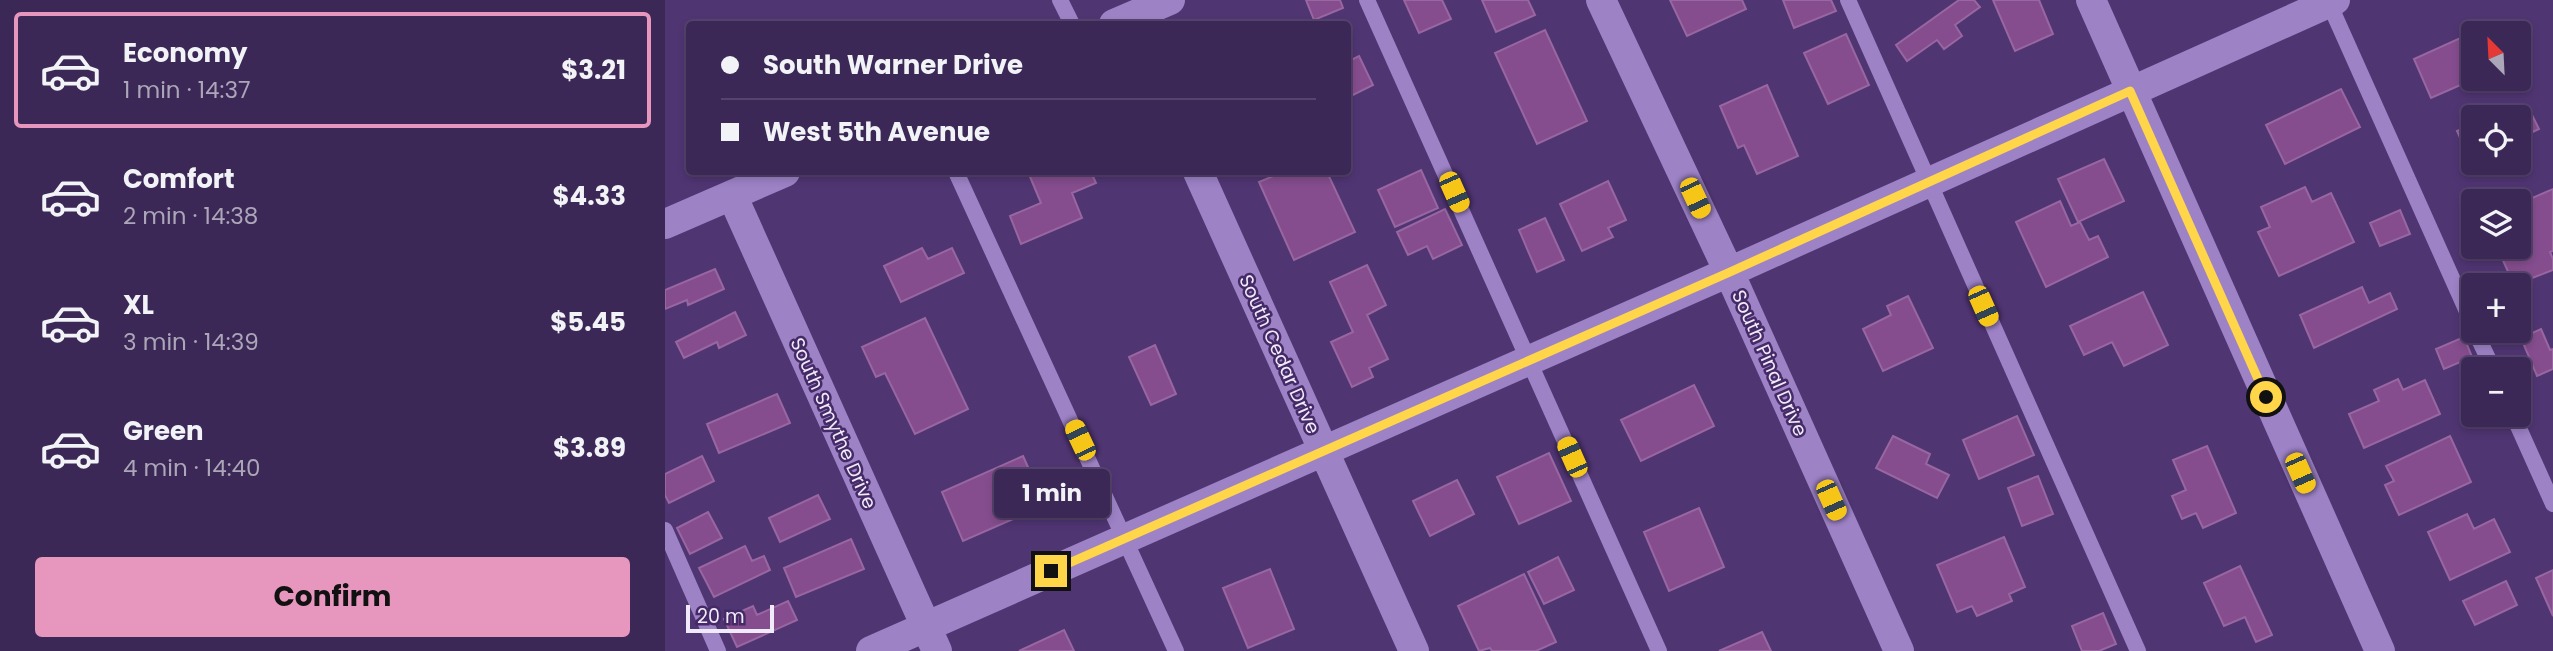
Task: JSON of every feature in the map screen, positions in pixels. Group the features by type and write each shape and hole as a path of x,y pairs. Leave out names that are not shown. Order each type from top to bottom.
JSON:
{"street":[{"path":"1126,21 1170,0"},
{"name":"South Pinal Drive","path":"1601,0 1730,272 1899,651"},
{"path":"2091,0 2380,651"},
{"path":"871,651 932,639 1125,538 1730,272 2332,1"},
{"path":"665,224 778,175"},
{"name":"South Cedar Drive","path":"1199,175 1415,651"},
{"name":"South Smythe Drive","path":"731,195 932,639"}],"lane":[{"path":"1061,0 1071,21"},
{"path":"1367,0 1659,651"},
{"path":"1848,0 2138,651"},
{"path":"2332,1 2461,297"},
{"path":"957,175 1176,651"},
{"path":"2518,427 2553,504"},
{"path":"665,530 718,651"}],"building":[{"path":"1306,0 1340,0 1343,8 1314,20"},
{"path":"1404,0 1442,0 1451,19 1419,33"},
{"path":"1482,0 1528,0 1535,15 1496,32"},
{"path":"1670,0 1742,0 1746,9 1687,36"},
{"path":"1783,0 1831,0 1836,11 1794,28"},
{"path":"1959,0 1974,0 1980,7 1955,25 1962,36 1944,49 1937,40 1907,61 1896,45"},
{"path":"1993,0 2039,0 2053,34 2015,51"},
{"path":"1545,30 1587,121 1537,144 1495,53"},
{"path":"1846,34 1869,85 1828,104 1804,53"},
{"path":"2461,38 2461,85 2431,98 2414,59"},
{"path":"1359,56 1373,85 1351,96 1351,60"},
{"path":"1767,85 1798,156 1757,174 1744,145 1738,148 1720,106"},
{"path":"2341,89 2360,127 2285,164 2266,125"},
{"path":"2531,113 2539,129 2531,133"},
{"path":"2104,159 2124,201 2078,222 2058,179"},
{"path":"1421,170 1438,208 1395,227 1378,190"},
{"path":"1029,175 1092,175 1096,183 1072,193 1082,218 1021,244 1010,216 1041,203"},
{"path":"1276,175 1328,175 1355,232 1294,260 1259,182"},
{"path":"1608,181 1626,220 1608,228 1613,237 1582,251 1560,204"},
{"path":"2305,187 2312,202 2331,193 2354,242 2279,276 2258,232 2270,227 2261,207"},
{"path":"2553,189 2553,251 2550,252 2553,270 2531,278 2531,273 2509,273 2502,259 2531,259 2531,198"},
{"path":"2060,201 2071,226 2080,222 2089,240 2098,236 2108,257 2046,287 2016,222"},
{"path":"1445,209 1462,245 1433,259 1427,246 1408,255 1397,232"},
{"path":"2400,210 2410,234 2380,246 2370,223"},
{"path":"1545,218 1564,260 1537,272 1519,230"},
{"path":"922,248 928,259 952,248 964,273 901,302 884,266"},
{"path":"1367,265 1386,305 1367,315 1388,359 1369,368 1373,377 1352,387 1331,342 1353,332 1330,282"},
{"path":"715,269 724,289 688,305 687,300 665,309 665,290"},
{"path":"2362,287 2369,303 2390,293 2397,309 2314,348 2300,315"},
{"path":"2143,292 2168,345 2124,366 2112,342 2084,355 2070,326"},
{"path":"1908,296 1933,348 1883,371 1863,329 1891,315 1887,306"},
{"path":"735,312 746,335 719,348 717,342 684,358 676,342"},
{"path":"925,318 968,409 915,434 885,373 876,377 862,347"},
{"path":"2541,329 2550,350 2553,349 2553,369 2537,376 2523,343 2531,343 2531,334"},
{"path":"2461,338 2461,343 2466,343 2472,357 2461,357 2461,362 2444,369 2436,349"},
{"path":"1155,345 1176,394 1151,405 1129,357"},
{"path":"2398,379 2403,390 2425,380 2440,414 2364,448 2349,414 2379,401 2374,390"},
{"path":"1694,385 1714,426 1641,461 1621,420"},
{"path":"777,394 790,423 719,453 707,424"},
{"path":"2017,416 2034,455 1979,479 1963,440"},
{"path":"1893,436 1930,454 1926,464 1949,475 1937,498 1876,468"},
{"path":"2450,436 2471,482 2399,515 2385,485 2394,481 2386,466"},
{"path":"2207,446 2236,513 2203,528 2196,513 2182,519 2172,496 2186,490 2173,460"},
{"path":"1549,453 1571,501 1519,524 1497,477"},
{"path":"702,456 714,481 669,503 665,495 665,474"},
{"path":"1023,456 1045,505 963,541 942,492"},
{"path":"2038,476 2053,514 2022,526 2008,488"},
{"path":"1457,480 1474,514 1430,536 1413,501"},
{"path":"818,495 830,519 780,542 769,518"},
{"path":"1699,508 1724,567 1669,591 1644,532"},
{"path":"708,512 722,538 690,554 677,528"},
{"path":"2467,514 2474,529 2494,519 2510,552 2450,580 2428,532"},
{"path":"2004,537 2025,587 2009,594 2012,601 1977,616 1972,606 1957,612 1937,565"},
{"path":"851,539 864,569 796,597 784,568"},
{"path":"745,546 752,561 764,556 770,570 714,597 699,568"},
{"path":"1558,557 1574,590 1544,604 1528,572"},
{"path":"2240,566 2272,635 2256,642 2245,617 2224,626 2204,583"},
{"path":"1270,569 1294,629 1248,648 1223,588"},
{"path":"2553,570 2553,616 2536,578"},
{"path":"1524,574 1556,642 1536,651 1492,651 1490,648 1479,651 1458,606"},
{"path":"2506,581 2517,605 2475,625 2463,601"},
{"path":"788,601 797,620 737,647 724,619 753,606 757,615"},
{"path":"2103,613 2116,644 2099,651 2082,651 2072,626"},
{"path":"1064,630 1074,651 1019,651"},
{"path":"1762,632 1771,651 1719,651"}],"route":[{"path":"1051,571 1730,272 2130,91 2266,397"}]}
